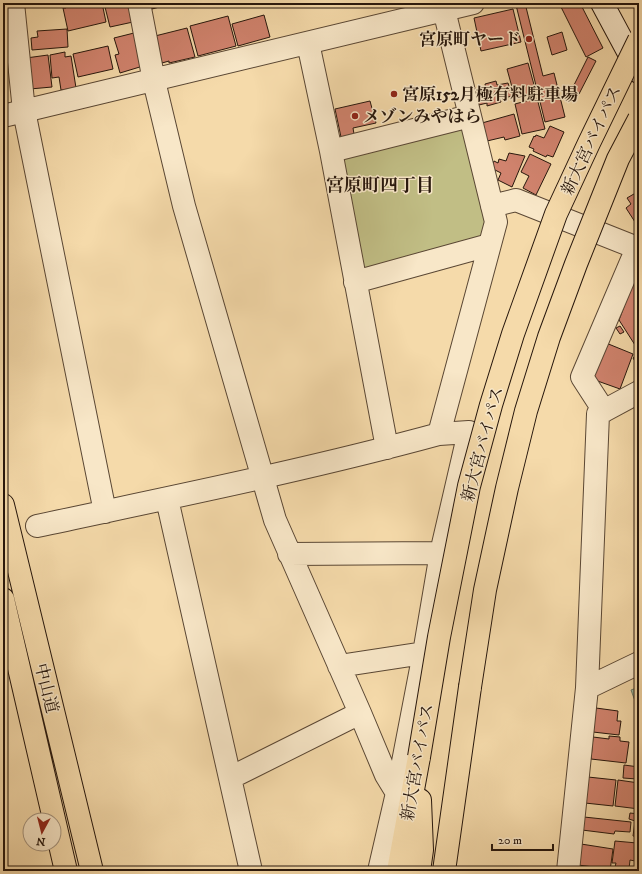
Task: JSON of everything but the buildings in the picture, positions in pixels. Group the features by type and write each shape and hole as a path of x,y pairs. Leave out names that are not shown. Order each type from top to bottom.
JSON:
{"highway":[{"name":"新大宮バイパス","path":"398,871 439,637 469,486 491,405 513,334 556,214 639,40"},
{"name":"新大宮バイパス","path":"456,871 470,687 488,575 507,488 528,404 549,337 576,264 618,159 639,119"},
{"name":"中山道","path":"3,505 92,871"},
{"name":"中山道","path":"3,599 66,871"},
{"path":"9,624 7,647 39,812"},
{"path":"444,871 470,687"},
{"path":"419,757 422,850 419,871"},
{"path":"47,852 51,871"}],"street":[{"path":"13,3 24,111 105,512"},
{"path":"139,3 154,81 184,206 275,520 386,775 397,793"},
{"path":"3,116 308,44 473,3"},
{"path":"602,3 639,72"},
{"path":"439,434 496,222 444,10"},
{"path":"308,44 331,151 387,448"},
{"path":"331,151 470,116"},
{"path":"492,206 516,200 637,248 582,377 604,411"},
{"path":"356,282 489,245"},
{"path":"568,871 587,688 598,414 639,392"},
{"path":"37,526 167,499 387,448 439,434 469,432 441,553 424,653 397,793 379,871"},
{"path":"167,499 251,871"},
{"path":"289,554 441,553"},
{"path":"339,666 424,653"},
{"path":"587,688 639,663"},
{"path":"230,778 360,713"}],"shaded area":[{"path":"456,126 464,132 485,220 482,235 474,243 367,269 360,262 340,161 347,153"},
{"path":"639,687 639,712 631,690"}],"place":[{"name":"宮原町ヤード","path":"529,39"},
{"name":"宮原152月極有料駐車場","path":"394,94"},
{"name":"メゾンみやはら","path":"355,116"}],"district":[{"name":"宮原町四丁目","path":"380,185"}]}
